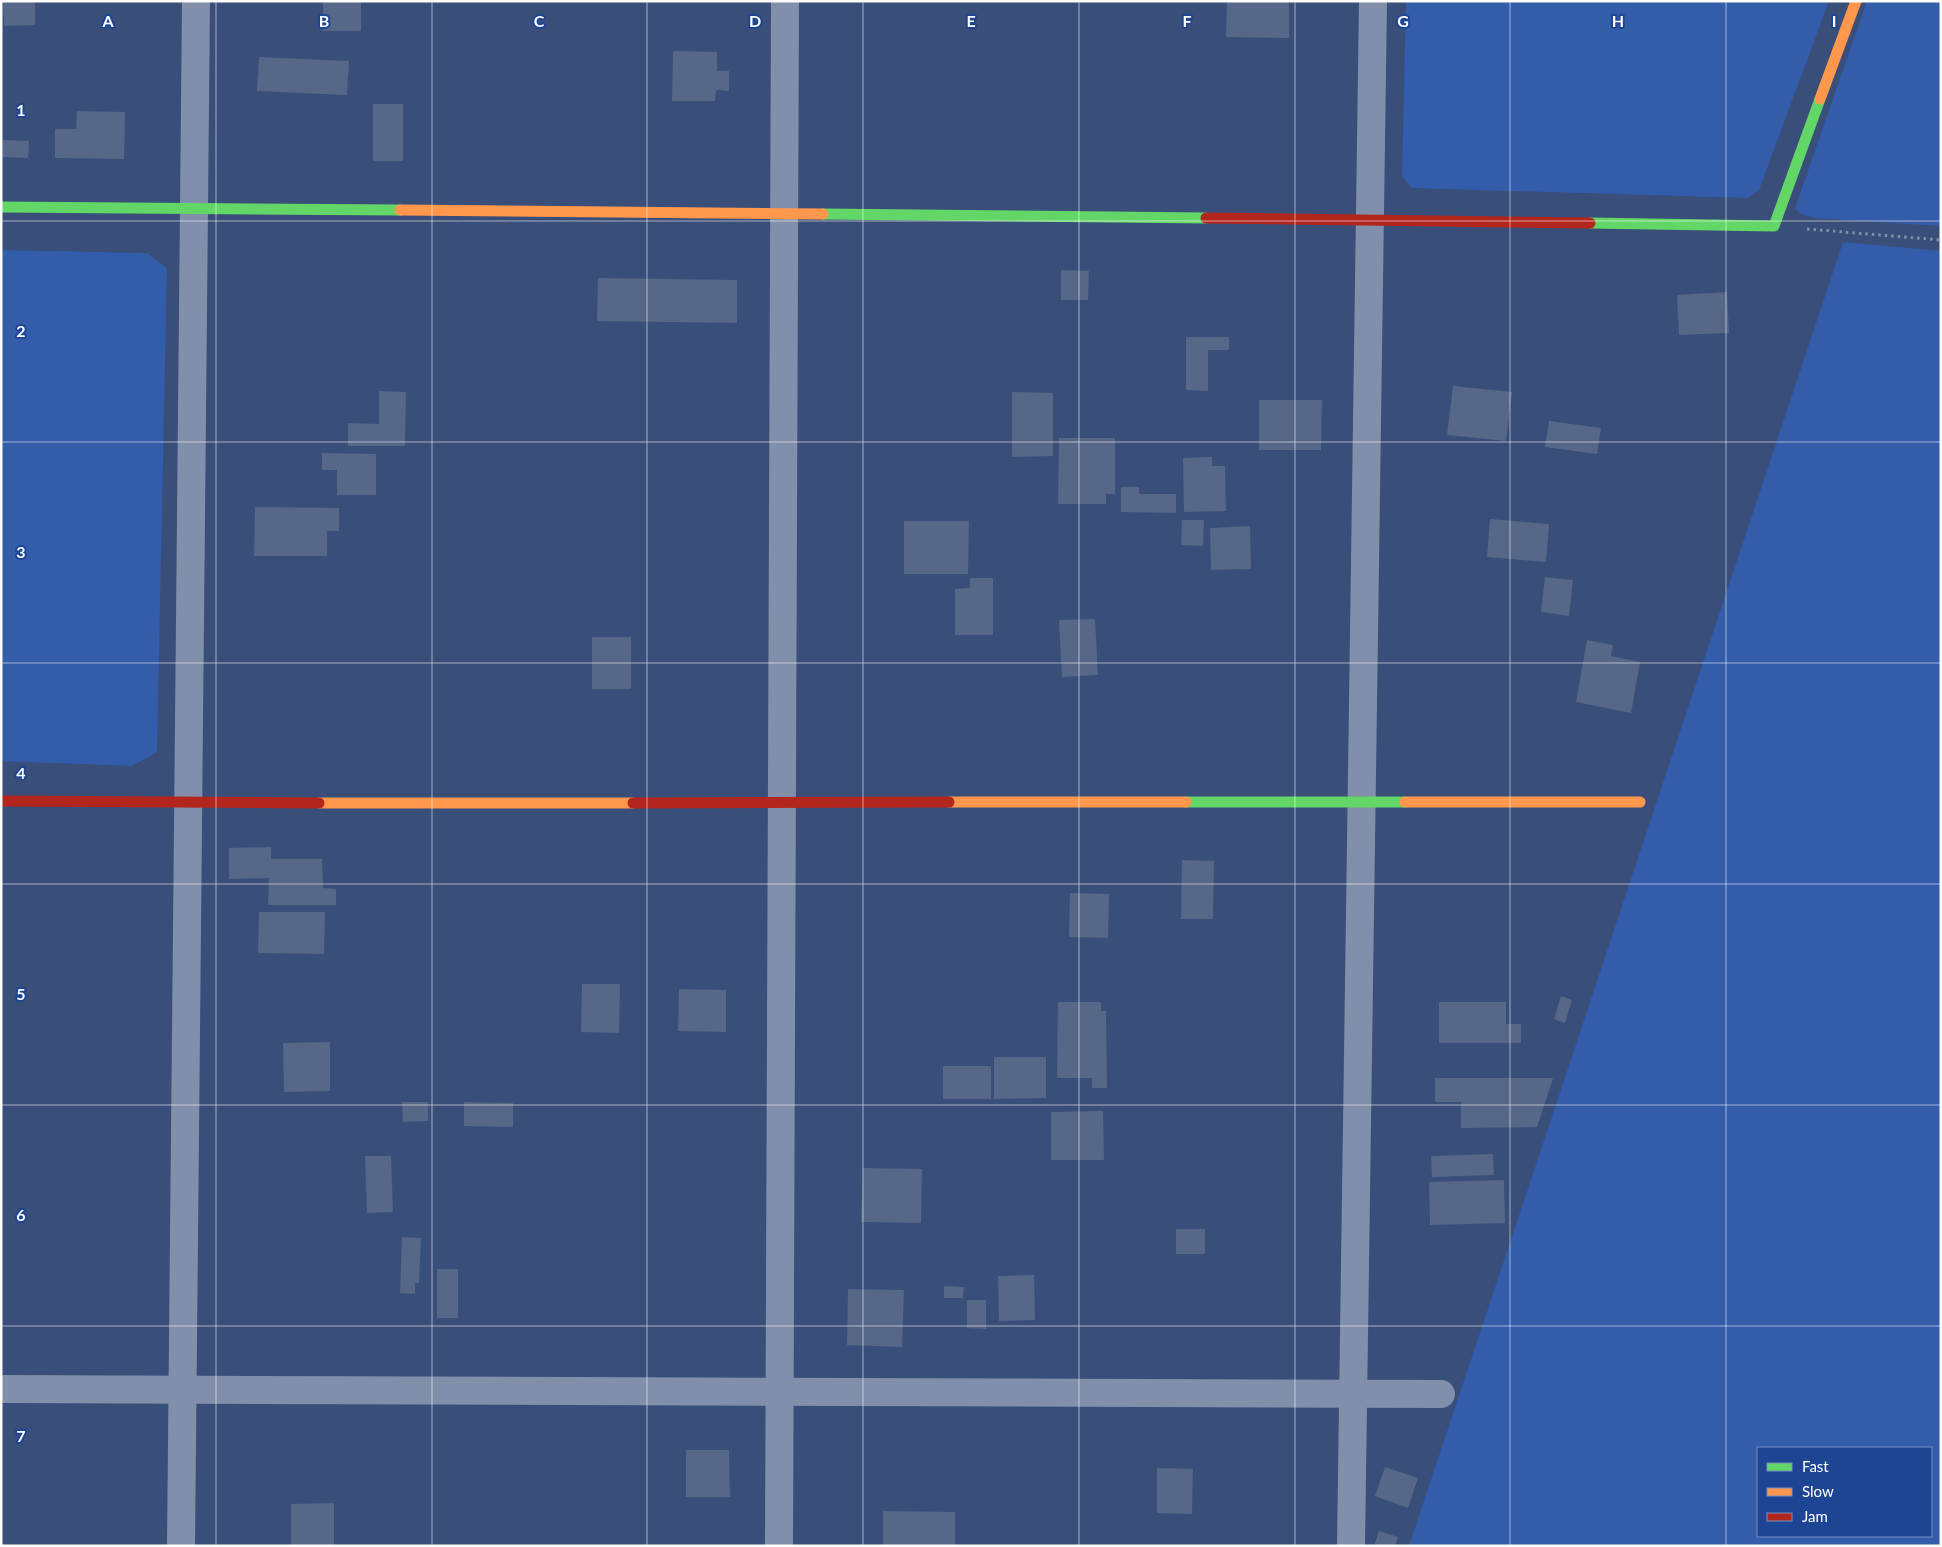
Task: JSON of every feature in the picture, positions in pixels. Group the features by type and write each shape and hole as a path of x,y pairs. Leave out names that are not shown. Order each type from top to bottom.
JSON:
{"street":[{"path":"181,1546 196,1"},
{"path":"779,1546 785,1"},
{"path":"1351,1546 1373,1"},
{"path":"1,208 1370,219 1774,226 1856,1"},
{"path":"1,801 188,803 1640,802"},
{"path":"1,1389 1441,1394"}],"path":[{"path":"1774,226 1941,240"}],"shaded area":[{"path":"1406,1 1829,1 1759,190 1748,198 1412,188 1402,176"},
{"path":"1867,1 1941,1 1941,226 1814,218 1801,214 1795,208"},
{"path":"1843,242 1941,251 1941,1546 1409,1546"},
{"path":"1,250 147,253 167,268 157,752 132,766 1,761"}],"building":[{"path":"3,1 35,1 35,25 4,26"},
{"path":"323,1 361,1 361,31 323,31"},
{"path":"1227,1 1289,1 1289,38 1226,37"},
{"path":"673,51 717,52 717,71 729,71 729,91 716,90 715,101 672,101"},
{"path":"259,57 349,61 347,95 257,91"},
{"path":"373,104 403,104 403,161 373,161"},
{"path":"77,111 125,112 124,159 55,158 55,129 76,129"},
{"path":"3,140 29,141 28,158 3,157"},
{"path":"1061,270 1089,271 1088,300 1061,300"},
{"path":"598,278 737,280 737,323 597,321"},
{"path":"1727,292 1729,333 1679,335 1677,295"},
{"path":"1186,337 1229,337 1229,350 1208,350 1208,391 1186,390"},
{"path":"1453,386 1512,392 1506,441 1447,435"},
{"path":"379,391 406,392 405,446 348,446 348,423 379,424"},
{"path":"1012,392 1053,393 1053,456 1012,457"},
{"path":"1259,400 1322,400 1321,450 1259,450"},
{"path":"1549,421 1601,428 1597,454 1545,447"},
{"path":"1059,438 1115,438 1115,494 1106,494 1106,504 1058,504"},
{"path":"322,453 376,454 376,495 337,495 337,470 322,470"},
{"path":"1212,457 1212,466 1225,466 1226,511 1184,512 1183,458"},
{"path":"1121,487 1139,487 1139,494 1176,494 1176,513 1121,512"},
{"path":"255,507 339,508 339,531 327,531 327,556 254,556"},
{"path":"1490,519 1549,524 1546,562 1487,557"},
{"path":"1182,520 1204,520 1203,546 1181,545"},
{"path":"904,521 969,521 968,574 904,574"},
{"path":"1250,526 1251,569 1211,570 1210,528"},
{"path":"1545,577 1573,580 1569,616 1541,612"},
{"path":"970,578 993,578 993,635 955,635 955,589 970,588"},
{"path":"1095,619 1098,675 1062,677 1059,620"},
{"path":"592,637 631,637 631,689 592,689"},
{"path":"1587,640 1613,645 1611,656 1640,662 1631,713 1576,702"},
{"path":"271,847 271,859 322,859 323,888 336,889 336,905 268,905 269,878 229,879 229,848"},
{"path":"1182,860 1214,861 1213,919 1181,919"},
{"path":"1070,893 1109,894 1108,938 1069,937"},
{"path":"259,912 325,912 324,954 258,953"},
{"path":"582,984 620,984 619,1033 581,1032"},
{"path":"679,989 726,990 726,1032 678,1031"},
{"path":"1561,996 1572,1000 1565,1023 1554,1019"},
{"path":"1058,1002 1101,1002 1101,1011 1106,1011 1107,1088 1092,1088 1092,1078 1057,1078"},
{"path":"1439,1002 1506,1002 1506,1024 1521,1024 1521,1043 1439,1043"},
{"path":"330,1042 330,1091 284,1092 283,1043"},
{"path":"994,1057 1046,1057 1046,1098 994,1099"},
{"path":"943,1066 991,1066 991,1099 943,1099"},
{"path":"1435,1078 1553,1078 1537,1127 1461,1128 1461,1102 1435,1102"},
{"path":"402,1102 428,1102 428,1121 403,1122"},
{"path":"464,1102 513,1103 513,1127 464,1126"},
{"path":"1103,1111 1104,1160 1051,1160 1051,1112"},
{"path":"1493,1154 1494,1175 1432,1177 1431,1156"},
{"path":"365,1156 391,1156 393,1212 367,1213"},
{"path":"863,1168 922,1169 921,1223 861,1222"},
{"path":"1504,1180 1505,1223 1430,1225 1429,1182"},
{"path":"1176,1229 1205,1229 1205,1254 1176,1254"},
{"path":"402,1237 421,1238 419,1283 415,1283 415,1294 400,1293"},
{"path":"437,1269 458,1269 458,1318 437,1318"},
{"path":"1034,1275 1035,1320 999,1321 998,1276"},
{"path":"944,1286 964,1287 963,1298 944,1298"},
{"path":"848,1289 904,1290 902,1347 847,1345"},
{"path":"967,1300 986,1300 986,1329 967,1328"},
{"path":"686,1450 729,1450 730,1497 686,1497"},
{"path":"1385,1467 1418,1478 1408,1508 1375,1496"},
{"path":"1157,1468 1193,1469 1192,1514 1157,1513"},
{"path":"334,1503 334,1546 291,1546 291,1504"},
{"path":"883,1511 955,1512 955,1546 883,1546"},
{"path":"1379,1531 1398,1537 1395,1546 1374,1546"}],"traffic: fast":[{"path":"1590,223 1774,226 1820,99"},
{"path":"1,207 400,210"},
{"path":"823,214 1206,218"},
{"path":"1186,802 1405,802"}],"traffic: slow":[{"path":"1820,99 1856,1"},
{"path":"400,210 823,214"},
{"path":"949,802 1186,802"},
{"path":"1405,802 1640,802"},
{"path":"319,803 633,803"}],"traffic: jam":[{"path":"1206,218 1590,223"},
{"path":"1,801 319,803"},
{"path":"633,803 949,802"}]}
